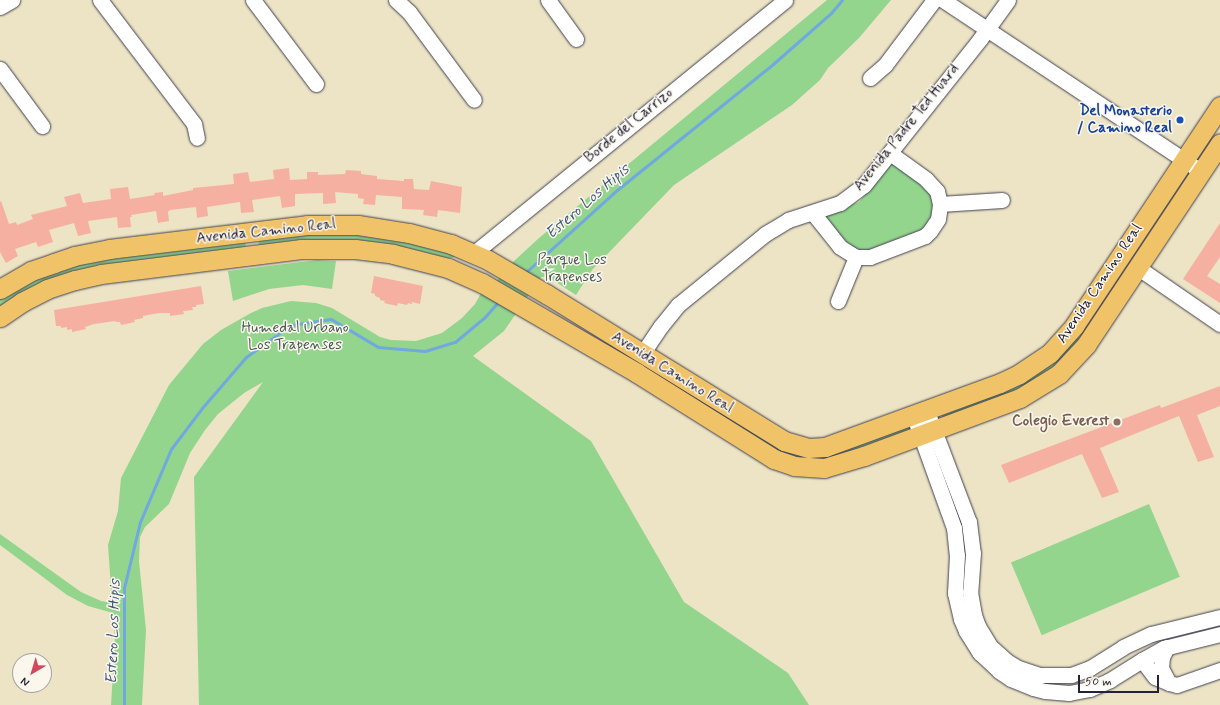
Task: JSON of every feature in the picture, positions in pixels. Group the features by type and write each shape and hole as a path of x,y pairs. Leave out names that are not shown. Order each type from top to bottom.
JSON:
{"main road":[{"name":"Avenida Camino Real","path":"0,289 31,271 74,256 109,249 246,232 314,225 368,226 427,237 474,253 497,265 548,295 775,437 800,447 817,448 833,445 1000,383 1019,374 1050,354 1078,320 1184,160 1218,112"},
{"name":"Avenida Camino Real","path":"0,317 34,296 74,280 113,272 301,249 355,248 393,254 440,265 482,283 607,355 779,462 794,466 814,468 834,466 1020,398 1059,374 1075,358 1095,332 1220,143"},
{"path":"246,232 252,244 248,256"},
{"path":"440,265 460,260 474,253"},
{"path":"1078,320 1095,332"},
{"path":"607,355 614,347 635,350"}],"street":[{"path":"0,7 12,0"},
{"path":"100,0 194,124 197,138"},
{"path":"253,0 316,84"},
{"path":"396,0 407,6 474,100"},
{"path":"548,0 576,38"},
{"name":"Borde del Carrizo","path":"474,253 785,0"},
{"path":"870,78 885,65 942,0 1202,172"},
{"name":"Avenida Padre Ted Huard","path":"635,350 685,299 772,228 788,220 840,203 864,185 987,29 1008,0"},
{"path":"0,69 42,126"},
{"path":"813,213 840,247 856,257 870,257 925,236 935,226 938,219 940,204 936,191 930,183 890,153"},
{"path":"940,204 1002,200"},
{"path":"838,301 856,257"},
{"path":"1137,267 1220,324"},
{"path":"919,412 969,522 973,553 970,592 974,615 983,637 994,650 1008,662 1018,668 1040,675 1071,675 1090,668 1123,647 1152,634 1220,617"},
{"path":"927,432 955,532 957,554 955,593 961,619 972,642 989,663 999,671 1022,684 1045,691 1069,693 1090,689 1110,680 1142,660 1167,648 1220,634"},
{"path":"1167,648 1162,657 1161,668 1169,684"},
{"path":"1142,660 1155,677 1169,684 1177,685 1220,670"}],"green space":[{"path":"827,0 891,0 859,38 828,68 820,80 792,105 674,185 592,270 576,295 548,277 541,277 504,331 473,356 591,441 684,602 788,673 809,705 199,705 194,477 263,382 244,393 218,414 205,430 190,453 169,504 145,527 140,537 139,561 146,630 142,705 111,705 115,638 113,613 88,606 67,595 0,545 0,534 81,592 101,601 112,603 108,545 118,511 121,478 169,385 203,344 221,330 251,313 262,308 291,301 316,303 332,308 380,337 391,340 416,341 442,333 462,318 475,304 480,295 496,282 513,262 539,238"},
{"path":"892,164 898,164 926,185 934,197 936,210 923,232 868,253 849,249 827,218 828,214 859,202"},
{"path":"327,231 394,236 457,255 452,258 442,258 258,246 259,242 256,238"},
{"path":"245,242 246,247 141,263 0,309 0,297 23,282 93,259"},
{"path":"317,260 336,261 332,289 303,285 269,289 233,301 228,271"},
{"path":"1076,337 1080,339 1080,344 1032,384 944,419 940,411"},
{"path":"646,369 673,380 780,447 910,426 911,429 819,462 779,455"},
{"path":"1149,504 1180,577 1042,635 1011,563"}],"building":[{"path":"289,168 290,180 307,179 307,172 318,172 318,175 345,174 346,170 361,171 361,174 377,176 377,179 404,181 404,179 413,179 414,189 429,190 431,181 462,187 460,213 438,210 437,217 423,215 424,210 402,209 402,197 376,195 375,205 363,204 364,199 358,198 358,194 335,192 336,203 323,204 323,193 295,194 295,206 282,208 280,196 252,200 254,212 241,213 240,202 207,207 208,216 197,218 196,207 170,210 168,212 169,221 158,223 156,211 131,215 131,227 118,228 117,217 88,221 91,233 78,236 74,223 49,230 53,242 38,247 36,242 15,249 18,256 6,263 0,252 1,201 9,224 16,222 17,225 33,219 31,215 67,206 64,197 80,193 83,203 111,199 110,189 128,187 130,199 155,195 154,193 163,192 163,196 193,190 193,188 234,184 233,174 248,172 250,182 274,179 273,170"},
{"path":"1220,223 1220,257 1207,276 1220,284 1220,303 1183,279"},
{"path":"374,276 423,286 420,304 412,302 412,304 408,303 407,305 398,303 397,306 384,303 385,301 380,300 380,298 375,296 375,294 371,293"},
{"path":"201,286 204,304 192,307 193,310 183,311 184,314 170,316 170,313 159,313 143,316 143,318 134,320 135,322 121,325 120,322 115,321 94,324 85,327 86,329 72,332 72,329 67,330 67,327 61,328 61,326 56,326 54,310"},
{"path":"1220,386 1220,406 1197,415 1214,457 1198,462 1179,416 1100,448 1119,492 1102,498 1082,454 1009,483 1001,465 1160,405 1161,408"}],"waterway":[{"name":"Estero Los Hipis","path":"525,273 617,190 773,64 831,13 842,0"},
{"name":"Estero Los Hipis","path":"124,705 124,588 140,522 171,449 202,408 246,357 291,325 331,319 378,347 425,351 455,342 484,318 499,301"}],"place":[{"name":"Del Monasterio / Camino Real","path":"1180,120"},
{"name":"Colegio Everest","path":"1117,422"}],"park label":[{"name":"Parque Los Trapenses","path":"572,268"},
{"name":"Humedal Urbano Los Trapenses","path":"295,336"}]}
